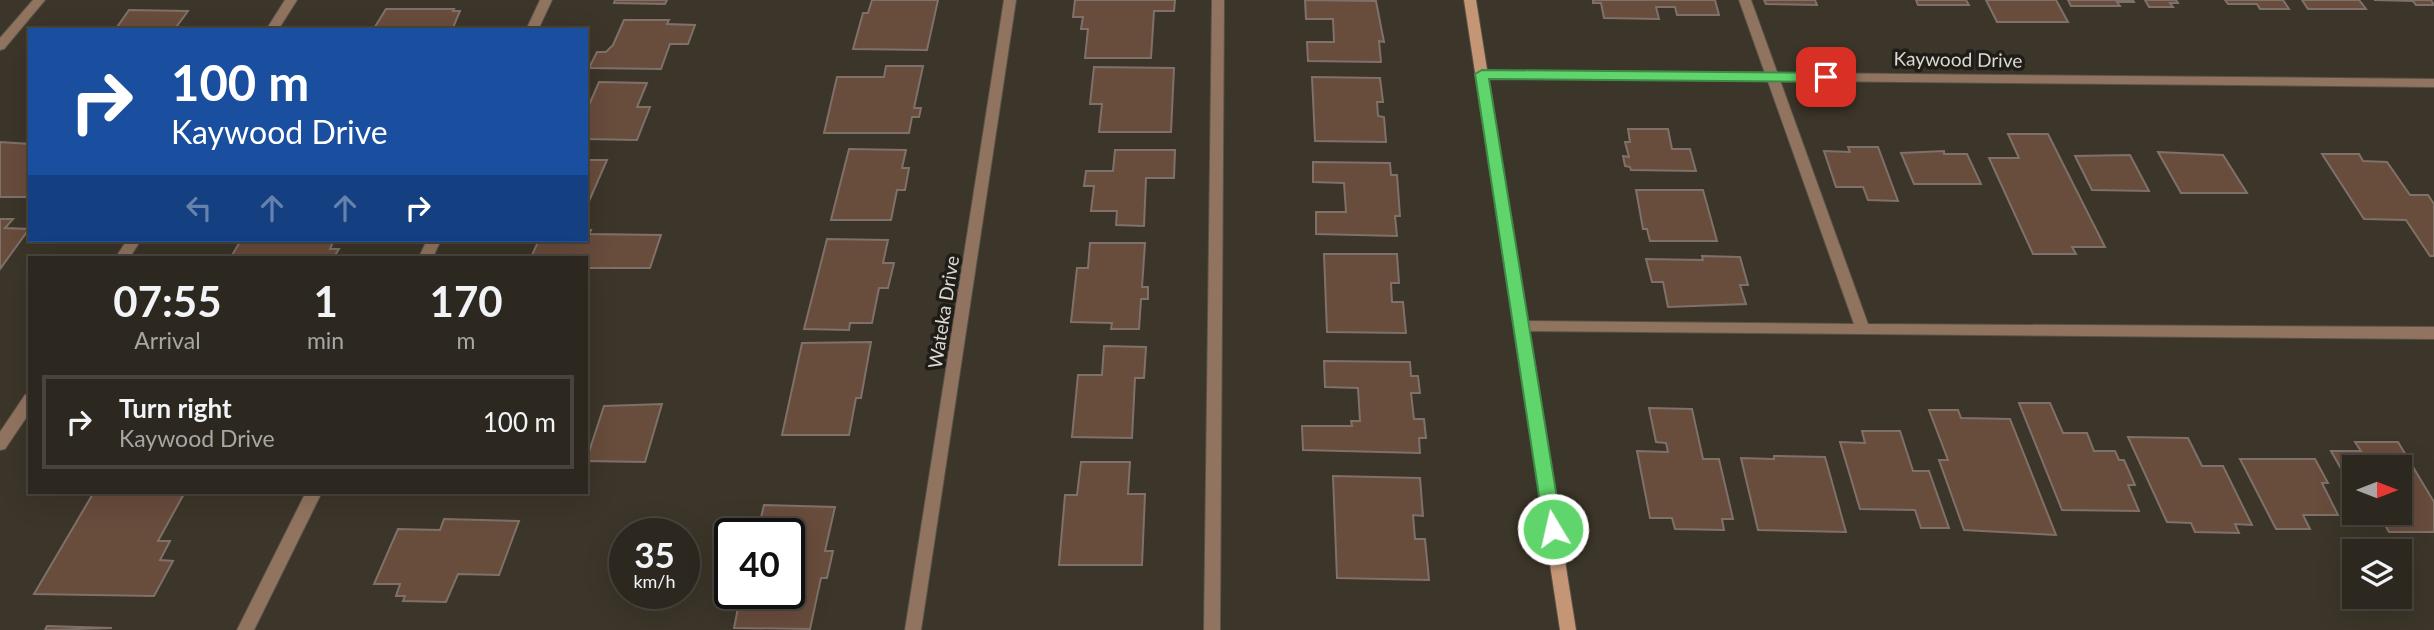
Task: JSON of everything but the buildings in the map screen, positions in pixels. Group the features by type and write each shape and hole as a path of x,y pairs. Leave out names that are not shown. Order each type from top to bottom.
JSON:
{"street":[{"path":"0,46 39,0"},
{"path":"273,28 291,0"},
{"path":"533,28 545,0"},
{"name":"Wateka Drive","path":"914,630 1010,0"},
{"path":"1212,630 1218,0"},
{"path":"1470,0 1568,630"},
{"path":"1745,0 1862,327"},
{"name":"Kaywood Drive","path":"1482,74 2434,83"},
{"path":"1521,327 1862,327 2434,333"},
{"path":"0,444 28,402"},
{"path":"245,630 313,494"}],"route":[{"path":"1553,529 1482,74 1826,77"}]}
